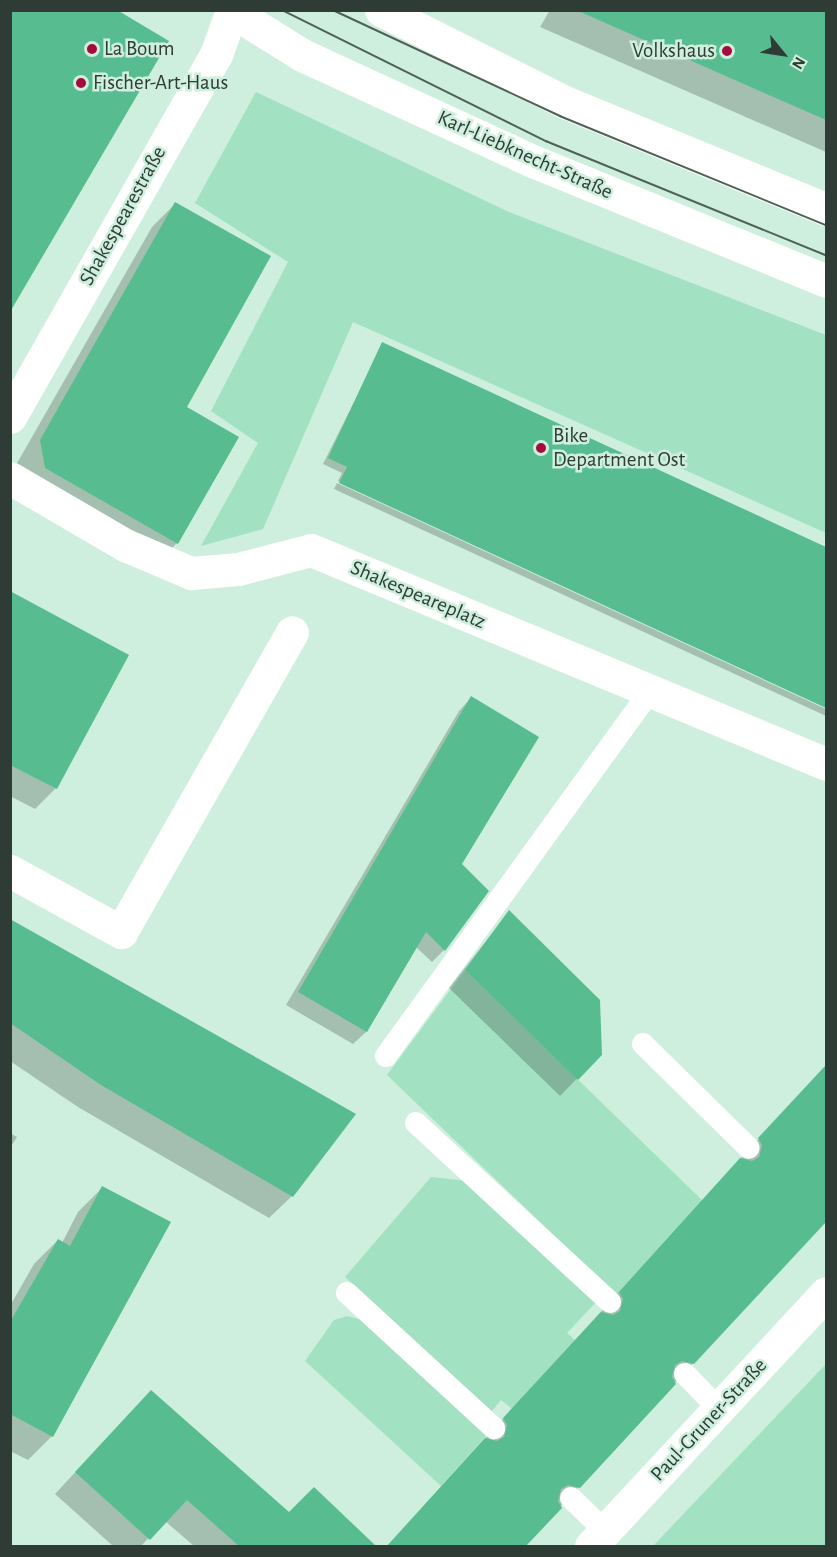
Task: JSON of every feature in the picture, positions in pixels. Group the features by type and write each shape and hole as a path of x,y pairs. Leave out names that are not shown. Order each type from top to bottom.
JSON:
{"street":[{"path":"381,10 567,103 826,209"},
{"name":"Karl-Liebknecht-Straße","path":"231,11 302,55 535,162 826,281"},
{"name":"Shakespearestraße","path":"10,417 216,55 231,11"},
{"name":"Shakespeareplatz","path":"10,478 126,545 191,573 238,569 310,550 649,693 826,764"},
{"path":"10,871 121,932 292,632"},
{"name":"Paul-Gruner-Straße","path":"598,1539 826,1293"}],"lane":[{"path":"386,1056 649,693"},
{"path":"643,1044 749,1148"},
{"path":"416,1123 610,1302"},
{"path":"347,1293 494,1428"},
{"path":"685,1374 719,1409"},
{"path":"571,1498 598,1539"}],"green space":[{"path":"256,92 509,212 826,335 826,533 353,322 263,529 201,546 258,443 211,411 288,262 195,203"},
{"path":"465,970 703,1201 616,1295 387,1075"},
{"path":"431,1177 469,1181 597,1301 567,1333 575,1340 512,1409 501,1400 491,1412 345,1277"},
{"path":"347,1316 362,1320 487,1435 441,1486 305,1361 334,1320"},
{"path":"826,1364 826,1546 653,1546"}],"building":[{"name":"Fischer-Art-Haus","path":"10,10 117,10 169,41 10,312"},
{"name":"Volkshaus","path":"576,10 826,10 826,120 762,92"},
{"path":"175,202 271,256 187,407 239,437 178,544 45,468 40,440"},
{"path":"382,342 826,547 826,708 339,483 347,467 328,458"},
{"path":"10,591 129,655 57,789 10,765"},
{"path":"471,696 539,737 462,864 489,891 445,951 426,932 367,1032 298,992"},
{"path":"509,910 600,1000 602,1055 578,1080 465,970"},
{"path":"10,919 356,1114 293,1197 101,1085 10,1023"},
{"path":"826,1065 826,1222 694,1364 682,1361 675,1365 672,1377 676,1384 580,1488 568,1485 561,1489 558,1501 562,1508 526,1546 387,1546 485,1438 497,1441 504,1437 507,1425 503,1418 601,1312 613,1315 620,1311 623,1299 619,1292 740,1158 752,1161 759,1157 762,1145 758,1138"},
{"path":"102,1186 171,1222 53,1437 10,1414 10,1322 58,1239 70,1246"},
{"path":"151,1390 289,1512 314,1487 376,1546 239,1546 187,1500 150,1540 75,1472"}],"tram line":[{"path":"282,10 546,141 826,255"},
{"path":"333,10 560,116 826,225"}],"place":[{"name":"La Boum","path":"92,49"},
{"name":"Volkshaus","path":"727,51"},
{"name":"Fischer-Art-Haus","path":"81,83"},
{"name":"Bike Department Ost","path":"541,448"}]}
